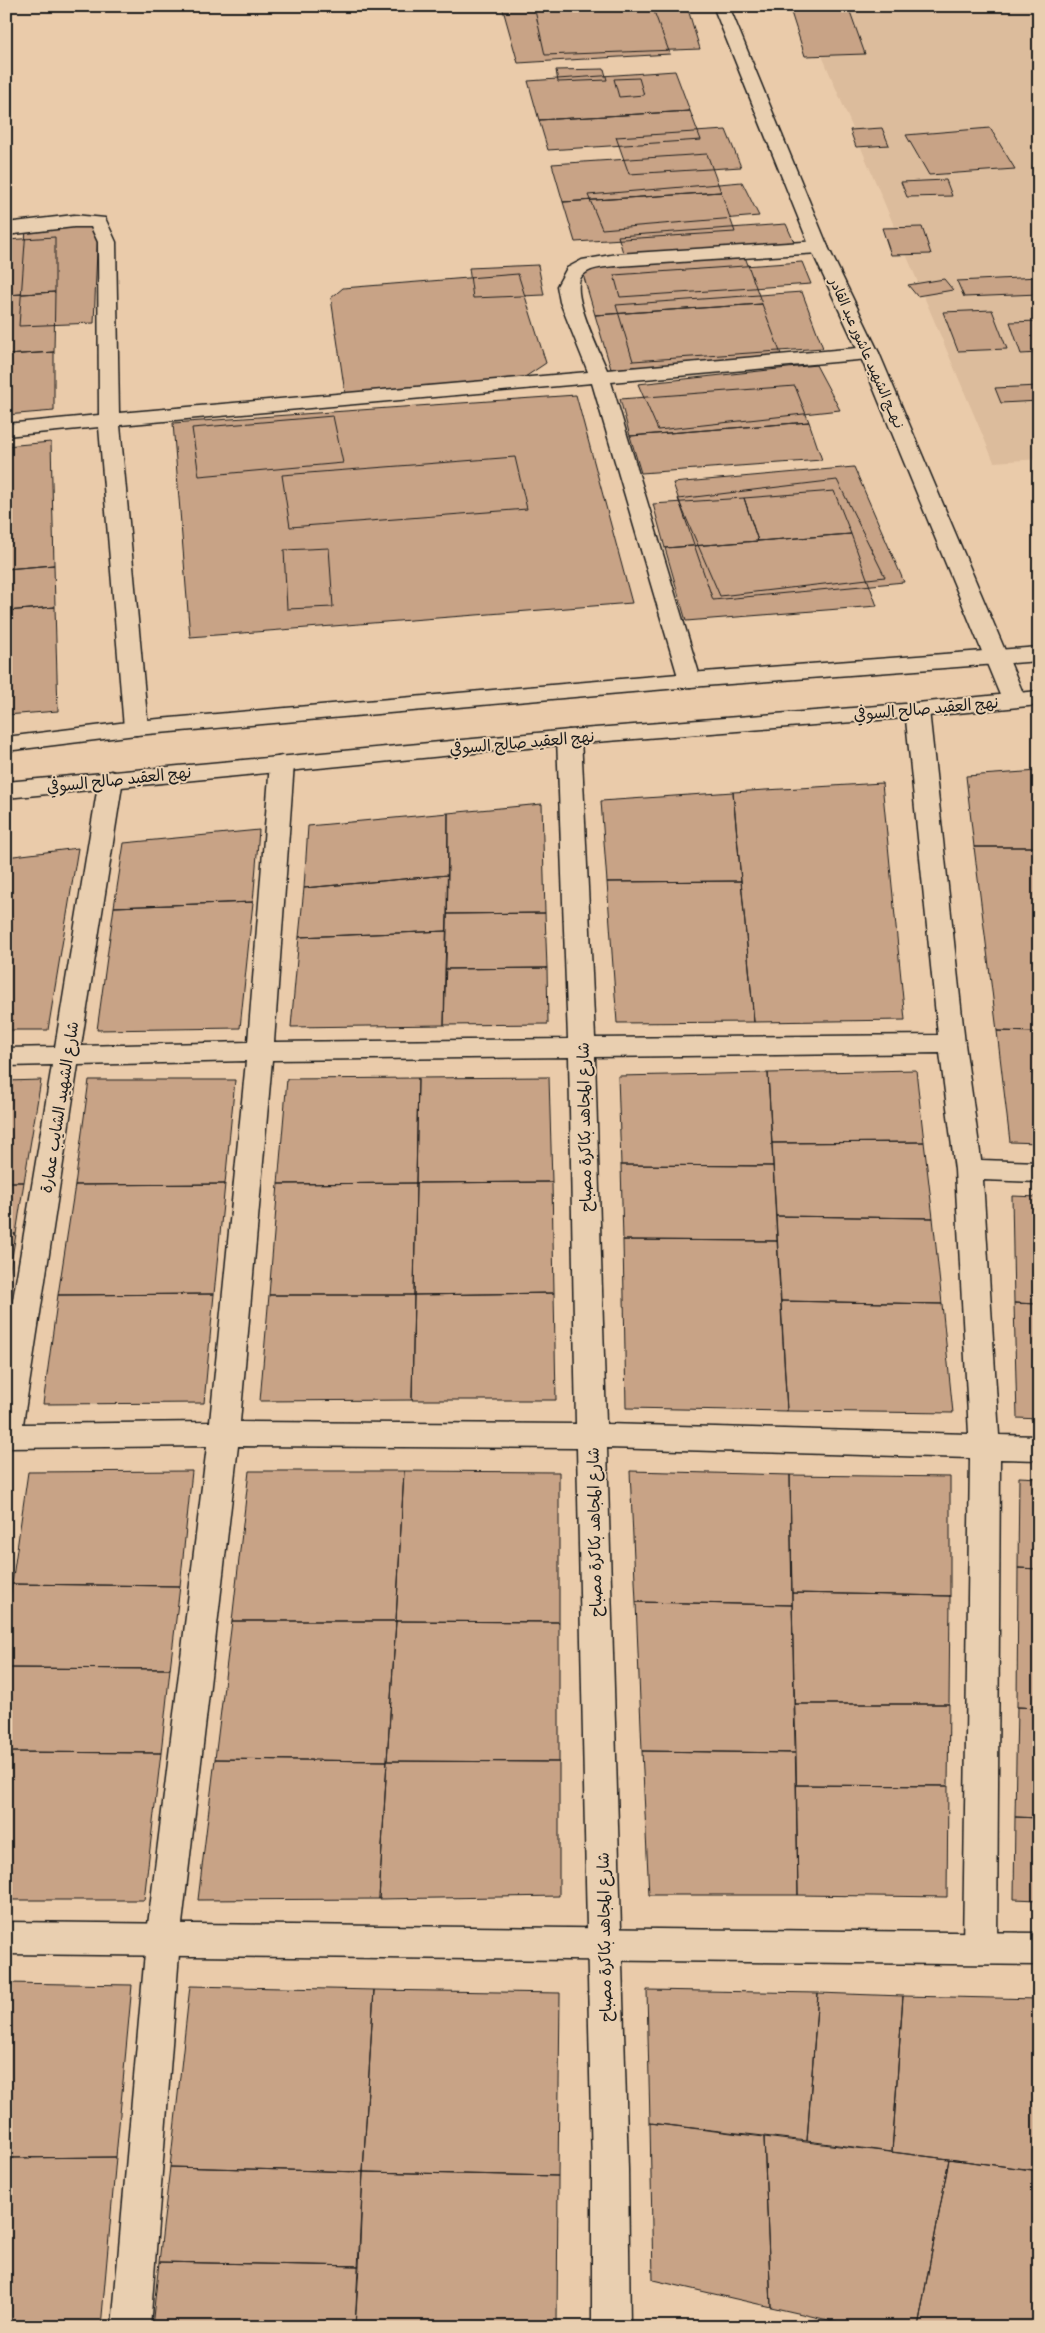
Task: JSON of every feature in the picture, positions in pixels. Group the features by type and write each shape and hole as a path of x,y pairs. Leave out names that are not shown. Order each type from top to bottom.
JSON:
{"street":[{"name":"نـهــج الشهيد عاشور عبد القادر","path":"721,6 819,247 869,353 1014,700"},
{"path":"6,229 74,221 98,222 107,242 109,420 136,728"},
{"path":"690,680 600,378 570,302 567,286 574,272 589,264 616,260 819,247"},
{"path":"6,430 869,353"},
{"path":"6,744 136,728 690,680 996,659 1039,654"},
{"name":"نهج العقيد صالح السوفي","path":"6,790 569,737 917,710 1039,698"},
{"path":"917,710 952,1044 969,1170 985,1446 980,1948"},
{"name":"شارع المجاهد بكاكرة مصباح","path":"569,737 582,1047 605,1944 611,2327"},
{"path":"131,2327 163,1941 224,1434 260,1051 282,763"},
{"name":"شارع الشهيد الشايب عمارة","path":"6,1435 110,779"},
{"path":"6,1057 260,1051 952,1044"},
{"path":"969,1170 1039,1172"},
{"path":"6,1435 592,1436 1039,1448"},
{"path":"6,1938 1039,1949"}],"shaded area":[{"path":"801,6 1039,6 1039,459 994,462"}],"building":[{"path":"502,6 652,6 670,54 518,63"},
{"path":"534,6 687,6 700,49 545,55"},
{"path":"789,6 848,6 865,54 805,56"},
{"path":"604,69 607,80 558,82 556,70"},
{"path":"675,71 690,111 539,120 528,81"},
{"path":"639,78 644,95 619,97 614,79"},
{"path":"690,111 701,140 548,150 539,120"},
{"path":"882,128 889,145 856,147 850,130"},
{"path":"990,128 1015,169 929,175 906,135"},
{"path":"726,130 741,167 629,174 616,137"},
{"path":"707,154 721,192 563,202 552,164"},
{"path":"946,180 952,196 907,197 901,182"},
{"path":"742,182 759,216 602,229 588,195"},
{"path":"721,192 735,232 575,242 563,202"},
{"path":"786,224 795,244 624,256 618,236"},
{"path":"98,226 94,323 19,326 26,229"},
{"path":"922,227 931,254 891,255 882,228"},
{"path":"55,237 55,292 6,295 6,240"},
{"path":"744,254 762,304 595,315 580,264"},
{"path":"802,262 811,284 620,297 614,275"},
{"path":"538,265 544,295 473,298 469,268"},
{"path":"518,274 546,363 525,377 345,393 331,298 343,288"},
{"path":"1039,277 1039,294 964,297 957,281"},
{"path":"944,279 953,290 917,296 908,285"},
{"path":"55,292 54,352 6,355 6,295"},
{"path":"802,292 823,348 633,361 616,305"},
{"path":"762,304 782,357 611,369 595,315"},
{"path":"992,310 1007,349 958,351 943,312"},
{"path":"1039,321 1039,353 1021,354 1010,322"},
{"path":"54,352 54,411 6,415 6,355"},
{"path":"816,365 840,410 658,430 638,384"},
{"path":"795,386 809,422 630,436 620,399"},
{"path":"1039,386 1039,401 1001,403 995,388"},
{"path":"576,395 632,603 190,637 173,423"},
{"path":"333,416 343,463 199,476 192,428"},
{"path":"809,422 822,460 641,473 630,436"},
{"path":"51,442 54,565 6,569 6,446"},
{"path":"515,457 527,509 290,527 282,475"},
{"path":"854,467 904,582 713,600 673,483"},
{"path":"837,480 885,577 720,596 678,499"},
{"path":"834,491 851,534 758,541 744,498"},
{"path":"744,498 758,541 665,548 653,504"},
{"path":"851,534 877,606 686,621 665,548"},
{"path":"329,548 333,607 287,609 284,550"},
{"path":"54,565 55,607 6,611 6,569"},
{"path":"55,607 58,711 6,715 6,611"},
{"path":"1039,771 1039,847 974,847 966,776"},
{"path":"882,783 905,1020 754,1022 733,792"},
{"path":"733,792 741,881 607,882 601,801"},
{"path":"542,804 545,913 447,914 448,813"},
{"path":"448,813 448,875 304,888 308,826"},
{"path":"259,830 253,902 114,907 124,843"},
{"path":"974,847 1039,847 1039,1032 997,1031"},
{"path":"78,848 48,1030 6,1030 6,857"},
{"path":"448,875 447,931 299,937 304,888"},
{"path":"741,881 754,1022 617,1023 607,882"},
{"path":"253,902 240,1028 97,1030 114,907"},
{"path":"545,913 547,968 445,969 447,914"},
{"path":"447,931 444,1025 291,1027 299,937"},
{"path":"547,968 548,1024 444,1025 445,969"},
{"path":"997,1031 1039,1032 1039,1143 1010,1142"},
{"path":"916,1070 924,1142 772,1143 768,1073"},
{"path":"768,1073 773,1166 621,1165 618,1076"},
{"path":"549,1077 552,1182 416,1183 418,1078"},
{"path":"418,1078 416,1183 278,1184 287,1079"},
{"path":"41,1080 24,1182 6,1182 6,1081"},
{"path":"89,1080 235,1080 225,1184 75,1185"},
{"path":"924,1142 933,1218 776,1216 772,1143"},
{"path":"621,1165 773,1166 777,1241 623,1240"},
{"path":"6,1182 24,1182 16,1234 6,1234"},
{"path":"552,1182 554,1293 414,1295 416,1183"},
{"path":"416,1183 414,1295 269,1295 278,1184"},
{"path":"225,1184 214,1294 58,1295 75,1185"},
{"path":"1012,1196 1039,1197 1039,1304 1014,1303"},
{"path":"776,1216 933,1218 942,1304 781,1301"},
{"path":"6,1234 16,1234 6,1292"},
{"path":"623,1240 777,1241 787,1411 626,1408"},
{"path":"554,1293 556,1400 412,1400 414,1295"},
{"path":"214,1294 204,1403 43,1404 58,1295"},
{"path":"269,1295 414,1295 412,1400 260,1401"},
{"path":"781,1301 942,1304 953,1413 787,1411"},
{"path":"1014,1303 1039,1304 1039,1419 1017,1418"},
{"path":"192,1471 180,1586 12,1584 28,1472"},
{"path":"249,1471 404,1471 396,1621 232,1621"},
{"path":"404,1471 559,1472 559,1622 396,1621"},
{"path":"630,1471 790,1475 792,1605 636,1602"},
{"path":"790,1475 950,1477 950,1596 792,1593"},
{"path":"1019,1477 1039,1478 1039,1569 1018,1568"},
{"path":"1018,1568 1039,1569 1039,1708 1017,1707"},
{"path":"12,1584 180,1586 170,1669 6,1668 6,1627"},
{"path":"792,1593 950,1596 949,1704 794,1704"},
{"path":"636,1602 792,1605 796,1753 642,1751"},
{"path":"232,1621 396,1621 387,1761 215,1759"},
{"path":"396,1621 559,1622 559,1762 387,1761"},
{"path":"6,1668 170,1669 161,1753 6,1752"},
{"path":"794,1704 949,1704 948,1786 796,1785"},
{"path":"1017,1707 1039,1708 1039,1818 1015,1817"},
{"path":"642,1751 796,1753 798,1895 649,1895"},
{"path":"6,1752 161,1753 144,1900 6,1900"},
{"path":"215,1759 387,1761 379,1899 198,1900"},
{"path":"387,1761 559,1762 559,1896 379,1899"},
{"path":"796,1785 948,1786 947,1897 798,1895"},
{"path":"1015,1817 1039,1818 1039,1900 1014,1899"},
{"path":"6,1983 132,1985 116,2157 6,2158"},
{"path":"190,1986 374,1990 363,2172 170,2167"},
{"path":"374,1990 560,1993 558,2176 363,2172"},
{"path":"647,1990 818,1993 807,2141 650,2123"},
{"path":"818,1993 903,1996 892,2152 807,2141"},
{"path":"903,1996 1039,1999 1039,2126 1034,2170 892,2152"},
{"path":"650,2123 764,2137 771,2307 653,2280"},
{"path":"1039,2126 1039,2171 1034,2170"},
{"path":"764,2137 949,2159 918,2327 859,2327 771,2307"},
{"path":"116,2157 101,2327 6,2327 6,2158"},
{"path":"949,2159 1039,2171 1039,2327 918,2327"},
{"path":"170,2167 363,2172 359,2266 159,2262"},
{"path":"363,2172 558,2176 557,2327 355,2327"},
{"path":"159,2262 359,2266 355,2327 152,2327"}]}
